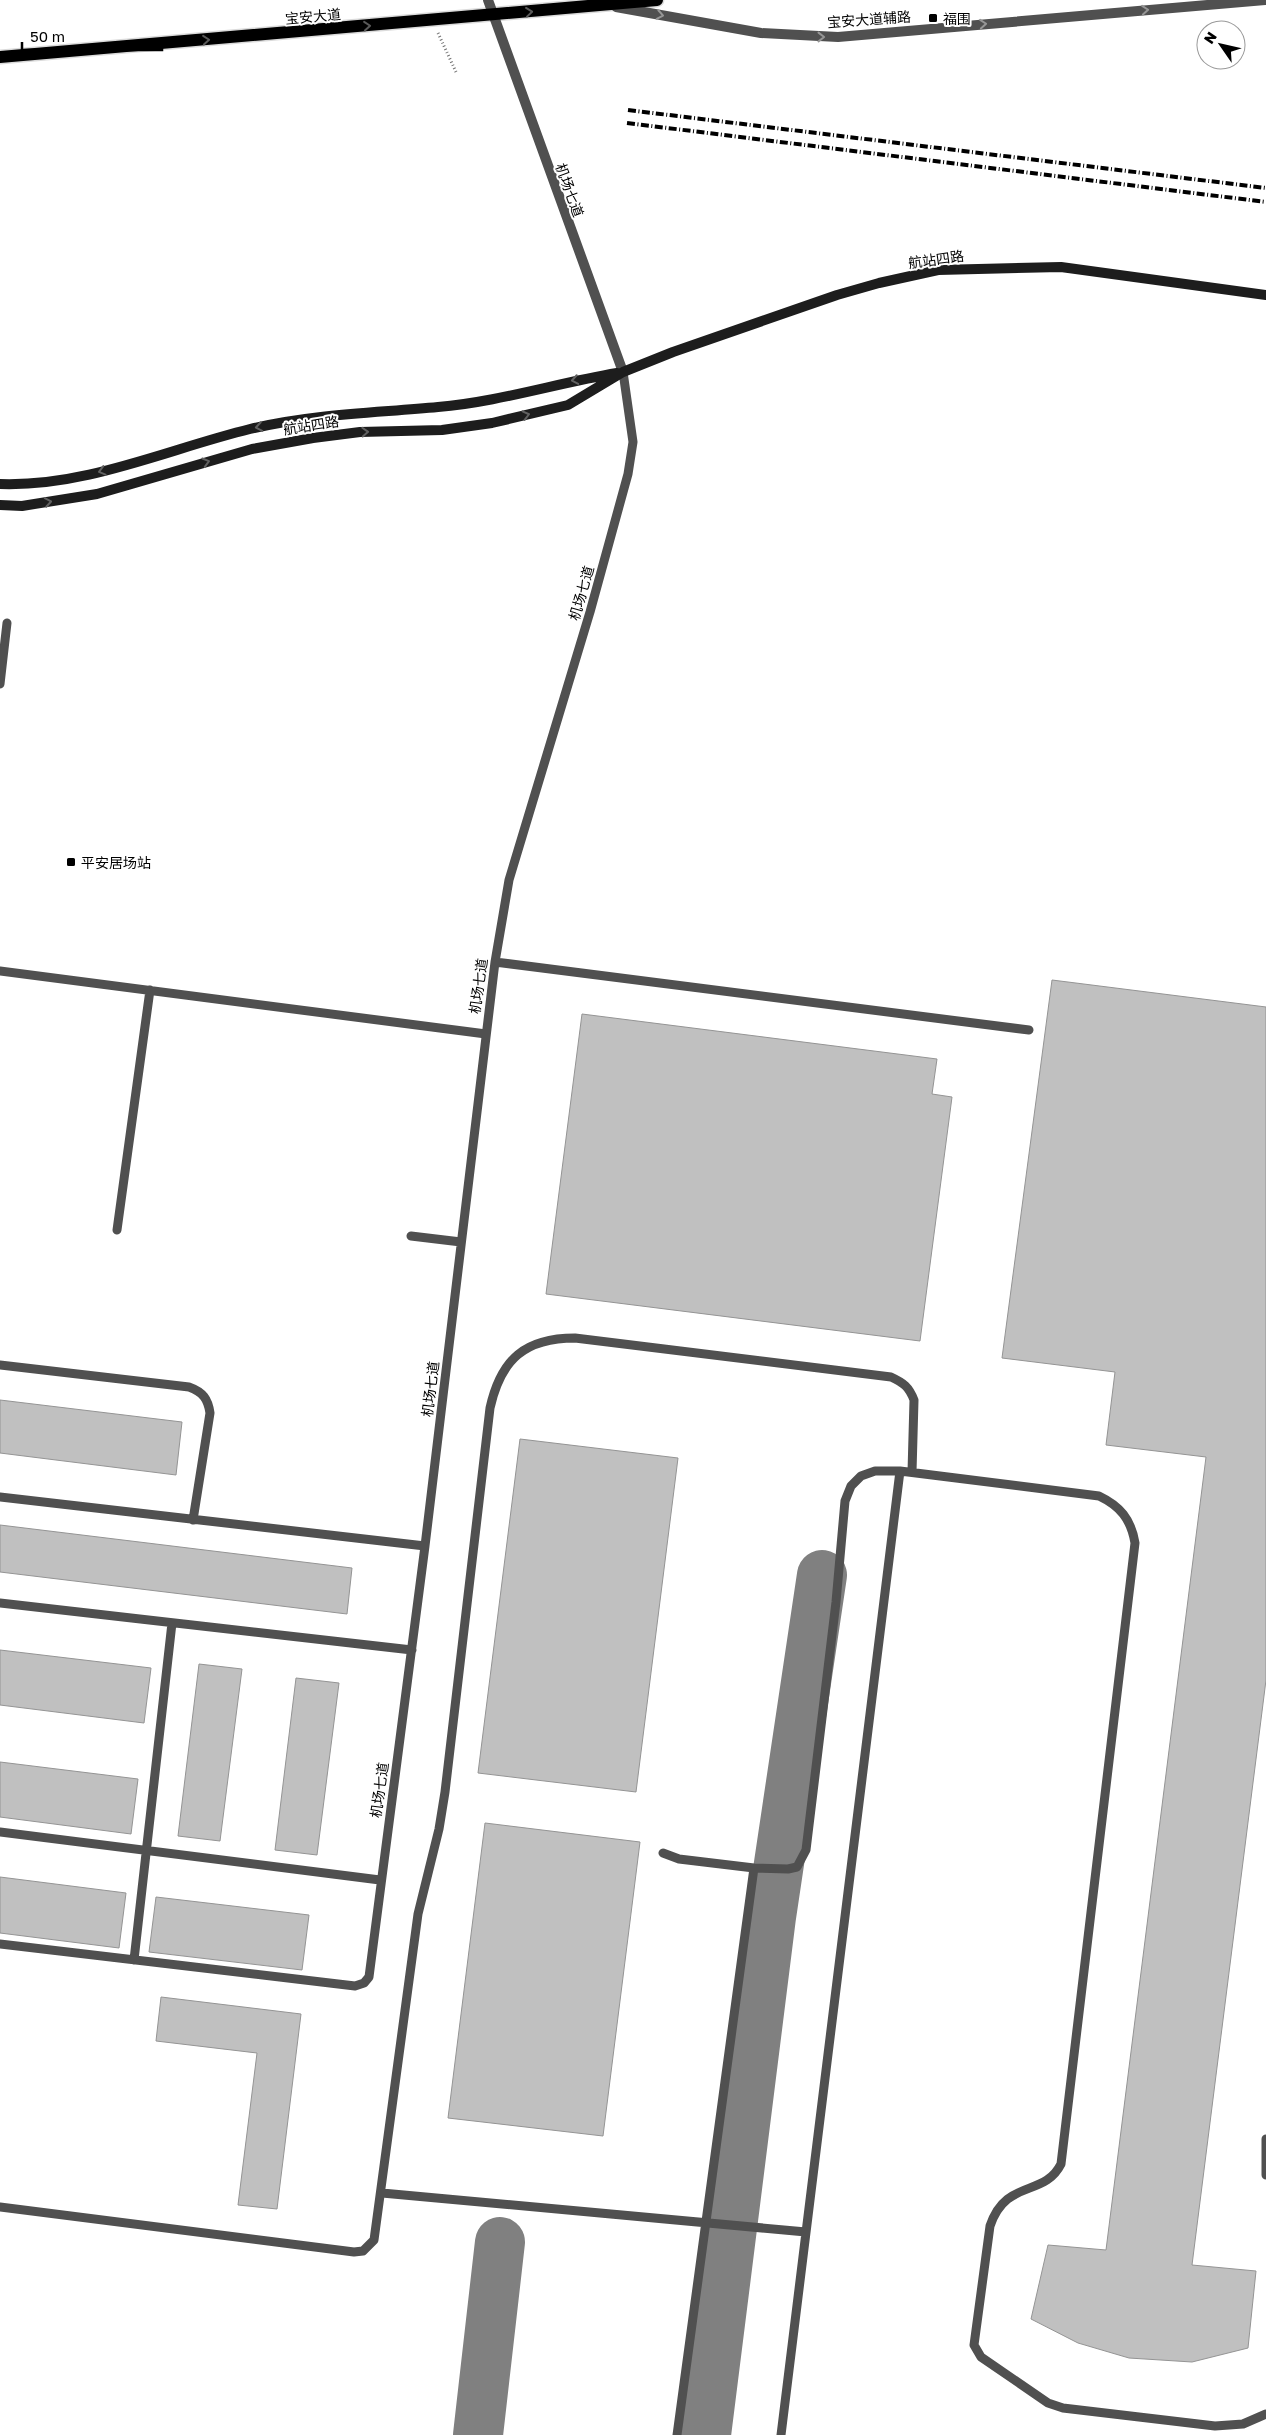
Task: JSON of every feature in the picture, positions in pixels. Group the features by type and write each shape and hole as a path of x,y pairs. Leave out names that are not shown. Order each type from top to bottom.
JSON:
{"main road":[{"name":"宝安大道","path":"0,56 494,16 657,0"},
{"name":"航站四路","path":"0,505 22,506 97,494 252,449 313,438 360,432 442,430 492,423 568,405 622,372 672,352 837,295 938,270 1060,267 1266,295"},
{"name":"航站四路","path":"0,484 21,485 97,473 251,428 359,412 439,407 491,400 561,383 622,372"}],"street":[{"name":"机场七道","path":"488,0 622,372"},
{"name":"宝安大道辅路","path":"595,5 628,9 761,33 838,37 1266,0"}],"lane":[{"name":"机场七道","path":"134,1960 355,1986 364,1983 370,1977 380,1880 412,1650 495,962 508,880 590,612 628,474 633,442 622,372"},
{"path":"0,684 8,623"},
{"path":"495,962 1029,1030"},
{"path":"0,971 486,1034"},
{"path":"117,1230 150,990"},
{"path":"411,1236 461,1242"},
{"path":"0,2206 354,2252 363,2251 374,2240 382,2193 418,1914 439,1830 445,1792 490,1408 494,1392 510,1361 539,1342 575,1338 891,1377 903,1382 910,1389 914,1400 912,1472"},
{"path":"0,1365 189,1387 198,1390 208,1400 210,1413 193,1520"},
{"path":"782,2435 900,1471"},
{"path":"663,1853 679,1859 754,1868 788,1869 797,1867 806,1850 836,1602 845,1501 851,1486 861,1476 875,1472 912,1472 1099,1496 1122,1511 1131,1524 1135,1543 1061,2164 1050,2180 1007,2197 993,2216 975,2336 976,2351 980,2357 1048,2403 1063,2408 1215,2426 1244,2424 1266,2414"},
{"path":"0,1497 425,1546"},
{"path":"0,1604 412,1650"},
{"path":"0,1944 134,1960 172,1623"},
{"path":"0,1832 380,1880"},
{"path":"677,2435 754,1868"},
{"path":"1266,2139 1266,2175"},
{"path":"382,2193 806,2232"}],"building":[{"path":"1052,980 1266,1007 1266,1680 1192,2265 1256,2271 1248,2348 1192,2362 1129,2358 1078,2343 1031,2319 1048,2245 1106,2250 1206,1457 1106,1445 1115,1372 1002,1358"},
{"path":"582,1014 937,1059 932,1094 952,1097 920,1341 546,1294"},
{"path":"0,1400 182,1422 176,1475 0,1453"},
{"path":"520,1439 678,1458 636,1792 478,1773"},
{"path":"0,1525 352,1568 347,1614 0,1572"},
{"path":"0,1650 151,1668 144,1723 0,1705"},
{"path":"199,1664 242,1669 220,1841 178,1836"},
{"path":"296,1678 339,1683 317,1855 275,1850"},
{"path":"0,1762 138,1779 131,1834 0,1817"},
{"path":"485,1823 640,1842 603,2136 448,2118"},
{"path":"0,1877 126,1893 119,1948 0,1933"},
{"path":"156,1897 309,1915 302,1970 149,1952"},
{"path":"161,1997 301,2014 277,2209 238,2205 257,2053 156,2041"}],"taxiway":[{"path":"706,2435 771,1917 822,1575"},
{"path":"478,2435 500,2242"}],"railway":[{"path":"628,110 1266,188"},
{"path":"627,123 1266,202"}],"place":[{"name":"福围","path":"933,18"},
{"name":"平安居场站","path":"71,862"}]}
